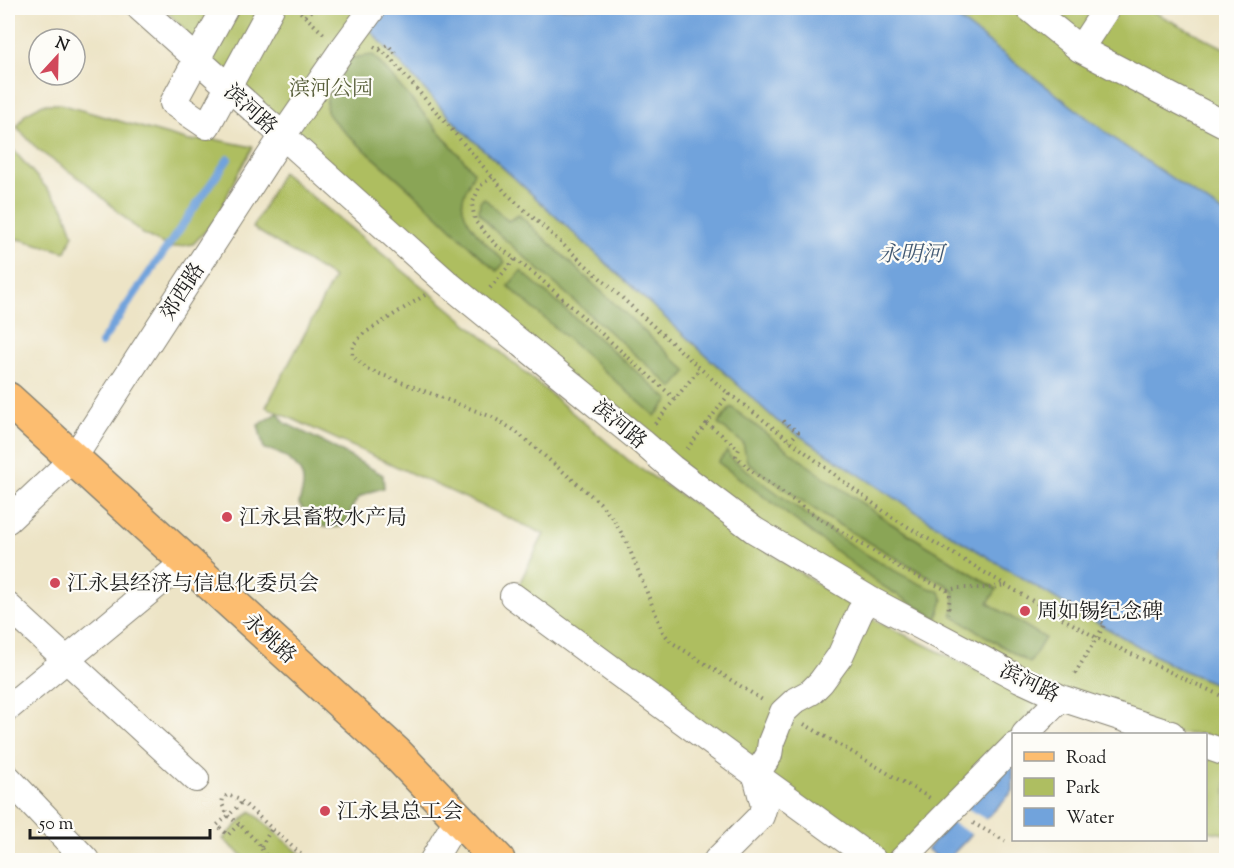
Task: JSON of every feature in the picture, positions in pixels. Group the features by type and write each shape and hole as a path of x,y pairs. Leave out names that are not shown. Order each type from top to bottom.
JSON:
{"main road":[{"name":"永桃路","path":"8,399 396,753 458,818 488,856"}],"street":[{"name":"滨河路","path":"140,8 446,282 672,468 753,530 869,599 1061,698 1165,733"},
{"path":"225,8 173,103 207,126 269,10"},
{"name":"郊西路","path":"8,520 73,459 282,137 373,8"},
{"path":"1029,8 1080,49 1227,125"},
{"path":"1080,49 1107,8"},
{"path":"8,708 186,561"},
{"path":"513,596 873,861"},
{"path":"717,861 761,816 764,806 756,775 769,755 771,742 783,712 821,682 840,656 860,612 869,599"},
{"path":"8,606 196,779"},
{"path":"1027,733 1061,698"},
{"path":"1207,746 1227,753"},
{"path":"902,861 1012,748"},
{"path":"8,778 86,861"},
{"path":"433,861 458,818"}],"path":[{"path":"296,8 342,50"},
{"path":"304,16 314,8"},
{"path":"379,50 388,45 397,55"},
{"path":"370,46 389,57 507,194 729,394 790,441 893,518 1005,585 1097,638 1227,698"},
{"path":"492,177 480,186 472,204 475,221 495,244 536,275 675,399"},
{"path":"474,305 515,259"},
{"path":"446,282 363,334 353,345 352,355 367,369 492,417 514,430 600,503 614,520 627,543 663,632 671,642 783,712 951,810"},
{"path":"641,441 700,368"},
{"path":"672,468 729,394"},
{"path":"783,421 798,432 790,441"},
{"path":"707,423 739,449 736,456 750,470 816,516 904,570 947,590 1005,585"},
{"path":"939,636 950,604 947,590"},
{"path":"1061,698 1105,624 1070,603 1069,599"},
{"path":"268,861 261,847 228,816 222,804 223,798 228,795 234,796 307,861"},
{"path":"238,824 228,835 217,825 242,802"},
{"path":"261,847 272,828"},
{"path":"988,831 1005,842"},
{"path":"291,861 298,853"}],"green space":[{"name":"滨河公园","path":"164,8 350,8 459,127 777,421 1068,606 1175,667 1226,688 1226,834 1207,831 1207,733 1168,733 1061,698 754,529 282,137"},
{"path":"949,8 1146,8 1226,49 1226,215 1120,143 962,22"},
{"path":"373,55 474,172 463,199 465,216 477,233 505,262 497,271 329,115 326,105 327,98 338,76 351,58"},
{"path":"43,104 60,104 189,141 213,139 253,147 215,221 193,244 171,248 143,234 86,183 38,150 17,127 25,114"},
{"path":"8,144 64,208 73,234 66,252 19,239 8,241"},
{"path":"282,172 451,310 633,464 870,618 1052,707 1027,733 1012,733 1012,748 902,860 873,860 513,596 544,534 266,407 334,278 253,228"},
{"path":"484,198 508,221 519,215 687,371 673,388 493,229 479,213 480,202"},
{"path":"521,271 669,400 655,416 508,286"},
{"path":"731,407 813,469 892,524 997,589 988,603 1045,638 1030,663 952,616 954,592 947,585 829,519 757,470 747,461 743,443 718,424"},
{"path":"278,413 285,423 383,475 384,488 367,493 358,499 345,525 330,528 313,521 299,504 303,490 303,478 296,466 284,456 264,449 258,425"},
{"path":"727,451 731,458 837,536 898,573 940,592 943,600 937,619 881,585 718,462"},
{"path":"251,811 307,860 247,860 223,839"}],"water":[{"name":"永明河","path":"350,8 949,8 962,22 1120,143 1226,215 1226,688 1175,667 1068,606 953,536 777,421 459,127"},
{"path":"1012,759 1012,792 947,860 941,860 927,849"}],"pier":[{"path":"963,806 989,821 975,836 949,821"}],"waterway":[{"path":"101,343 228,159"}],"place":[{"name":"江永县畜牧水产局","path":"227,517"},
{"name":"江永县经济与信息化委员会","path":"55,583"},
{"name":"周如锡纪念碑","path":"1025,611"},
{"name":"江永县总工会","path":"325,811"}]}
